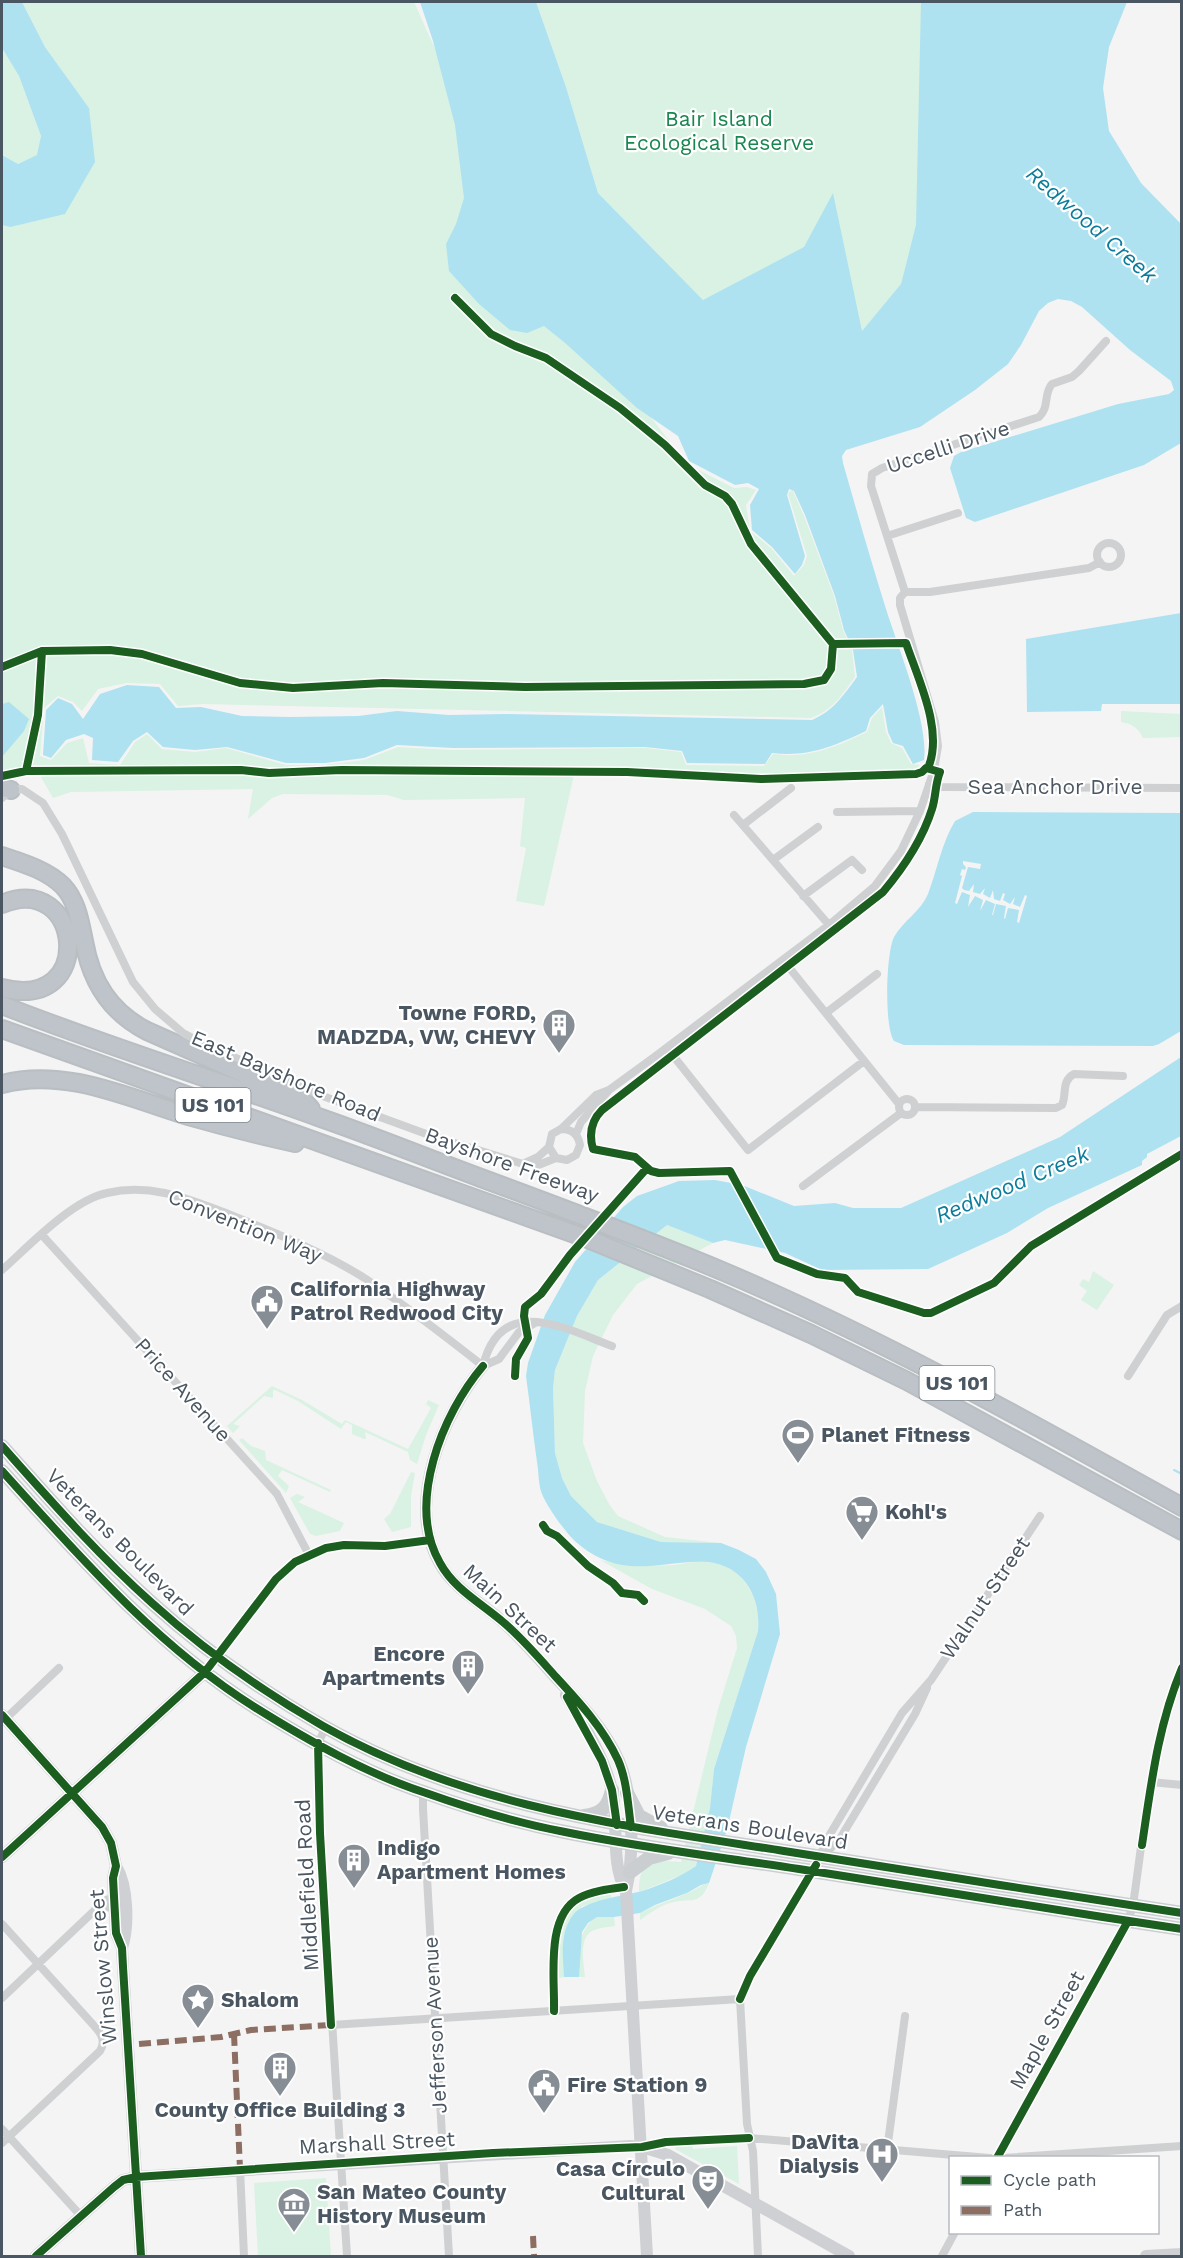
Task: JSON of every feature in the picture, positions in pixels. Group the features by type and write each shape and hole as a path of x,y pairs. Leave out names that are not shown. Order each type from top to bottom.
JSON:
{"highway":[{"path":"2,856 37,869 61,884 67,891 79,916 87,959 94,980 105,998 127,1020 303,1100 318,1117"},
{"path":"2,904 23,899 50,907 65,925 69,948 63,971 44,987 20,992 2,988"},
{"name":"Bayshore Freeway","path":"2,1005 64,1029 318,1117 598,1221 725,1272 793,1302 916,1362 1182,1507"},
{"name":"Bayshore Freeway","path":"2,1029 583,1237 710,1289 907,1381 1182,1531"},
{"path":"2,1036 57,1049"},
{"path":"2,1084 41,1079 74,1082 240,1131 369,1160"}],"main road":[{"name":"Veterans Boulevard","path":"2,1446 133,1586 218,1657 268,1692 326,1727 388,1758 451,1783 489,1796 575,1817 631,1827 1182,1913"},
{"path":"2,1464 20,1482 30,1488 40,1489"},
{"name":"Veterans Boulevard","path":"2,1472 114,1593 145,1623 205,1672 256,1708 318,1743 423,1793 515,1821 631,1845 1182,1929"},
{"path":"410,1766 423,1793 451,1783"},
{"path":"575,1817 591,1815 604,1810 609,1804 612,1790"},
{"path":"627,1793 639,1816 677,1835"},
{"path":"630,1872 649,1858 676,1851"}],"street":[{"name":"Uccelli Drive","path":"609,1090 829,925 885,875 901,851 920,811 937,753 937,731 900,605 900,598 905,592 871,486 872,474 1039,417 1046,409 1047,392 1052,384 1072,377 1106,341"},
{"path":"887,536 958,513"},
{"path":"905,592 930,592 1078,570 1089,568 1100,562"},
{"name":"Sea Anchor Drive","path":"929,784 942,787 1182,788"},
{"path":"743,825 791,788"},
{"name":"East Bayshore Road","path":"5,792 22,789 43,803 62,834 128,973 147,1000 174,1026 202,1043 312,1093 429,1135 523,1164 536,1166 556,1158"},
{"path":"837,812 920,811"},
{"path":"734,815 829,925"},
{"path":"773,860 818,827"},
{"path":"803,896 849,857 862,870"},
{"path":"783,960 900,1108 910,1114 915,1107"},
{"path":"826,1014 877,974"},
{"path":"667,1048 748,1150 864,1061"},
{"path":"915,1107 1056,1108 1062,1105 1065,1098 1065,1084 1068,1077 1074,1074 1123,1076"},
{"path":"523,1164 538,1157 549,1147 552,1134 561,1129 596,1095 609,1090"},
{"path":"576,1134 581,1122 609,1090"},
{"path":"802,1186 900,1108 907,1098 913,1101 915,1107"},
{"path":"549,1147 556,1158 567,1160 576,1155 580,1144 576,1134 567,1129 561,1129"},
{"name":"Convention Way","path":"2,1270 77,1206 105,1193 128,1189 154,1189 216,1209 296,1242 365,1279 483,1366"},
{"name":"Price Avenue","path":"42,1234 277,1494 309,1555"},
{"path":"1128,1376 1167,1315 1182,1306"},
{"name":"Main Street","path":"612,1346 556,1325 525,1321 507,1326 486,1351 483,1366 453,1407 440,1441 428,1482 430,1540 440,1563 451,1579 465,1593 503,1622 555,1676 588,1712 619,1761 627,1793 631,1827 630,1872 626,1891 647,2256"},
{"name":"Main Street","path":"483,1366 499,1359 519,1332 538,1324"},
{"name":"Walnut Street","path":"758,2256 753,2151 749,2138 740,1999 750,1976 820,1857 826,1841 902,1713 931,1680 1040,1516"},
{"path":"2,1857 205,1672 276,1579 295,1562 326,1548 344,1545 385,1546 430,1540"},
{"path":"3,1719 59,1668"},
{"name":"Maple Street","path":"998,2156 1128,1921 1133,1905 1151,1782 1163,1722 1182,1668"},
{"name":"Main Street","path":"555,1676 602,1761 612,1790 619,1877 626,1891"},
{"name":"Walnut Street","path":"820,1857 838,1842 915,1714 931,1680"},
{"name":"Winslow Street","path":"3,1719 102,1827 114,1850 116,1866 113,1878 114,1903 116,1933 122,1948 141,2256"},
{"name":"Middlefield Road","path":"326,1727 318,1743 320,1833 347,2256"},
{"path":"1151,1782 1182,1785"},
{"name":"Jefferson Avenue","path":"423,1793 449,2256"},
{"name":"Winslow Street","path":"116,1866 123,1878 127,1933 122,1948"},
{"path":"2,1998 101,1902 114,1903"},
{"path":"2,1924 101,2034 104,2043 100,2051 5,2140"},
{"path":"332,2025 740,1999"},
{"path":"887,2150 905,2016"},
{"path":"2,2130 5,2140 81,2216"},
{"name":"Marshall Street","path":"36,2256 120,2183 136,2177 442,2157 642,2147 666,2142 749,2138 975,2156"},
{"path":"1019,2156 1182,2146"},
{"path":"642,2147 668,2156 849,2256"},
{"path":"240,2169 244,2256"},
{"path":"942,2256 955,2234"},
{"path":"825,2243 830,2256"},
{"path":"1146,2256 1182,2254"}],"green space":[{"path":"22,2 414,2 445,71 622,380 687,464 734,488 747,487 756,490 746,505 750,531 771,548 794,576 804,565 807,556 788,494 793,491 834,596 843,630 852,650 855,677 831,706 811,718 203,704 178,706 160,684 126,683 98,689 82,711 73,702 58,696 44,708 40,756 51,760 67,743 83,738 89,763 120,765 135,742 147,734 162,749 195,752 226,748 286,765 325,765 364,760 398,747 450,750 646,748 681,752 686,765 764,766 773,754 810,753 833,747 867,732 872,718 882,707 886,732 891,743 902,748 911,764 920,765 914,771 742,776 600,766 16,768 2,773 2,225 10,227 89,108 45,47"},
{"name":"Bair Island Ecological Reserve","path":"536,2 942,2 940,188 908,256 901,285 862,331 716,294 703,300 598,193 566,87"},
{"path":"2,48 19,76 41,136 38,155 18,164 2,155"},
{"path":"1121,711 1181,714 1181,737 1143,738 1134,727 1121,722"},
{"path":"240,773 269,775 574,775 544,906 516,901 526,848 520,846 525,798 404,800 387,795 283,794 272,798 248,819 253,789 71,792 53,798 41,777 43,774"},
{"path":"667,1225 713,1243 637,1284 613,1315 593,1356 585,1391 583,1443 597,1481 618,1516 665,1537 721,1543 661,1542 597,1522 571,1496 562,1478 555,1453 553,1388 555,1370 577,1316 598,1280"},
{"path":"1093,1271 1114,1285 1097,1310 1081,1300 1087,1291 1079,1285 1083,1279 1089,1282"},
{"path":"272,1386 302,1400 342,1424 345,1420 408,1449 431,1408 426,1404 428,1400 439,1405 417,1464 410,1460 408,1452 365,1432 366,1439 352,1434 352,1425 346,1422 341,1429 298,1401 275,1390 273,1390 273,1398 264,1396 233,1424 240,1426 233,1433 227,1426"},
{"path":"242,1438 251,1446 265,1451 266,1460 331,1490 330,1492 282,1470 278,1476 289,1486 286,1493 239,1440"},
{"path":"411,1472 415,1473 411,1496 411,1527 392,1532 384,1519 390,1514"},
{"path":"297,1494 305,1497 298,1502 344,1523 340,1531 316,1536 310,1534 290,1498"},
{"path":"600,1560 632,1566 702,1562 719,1564 740,1576 747,1585 753,1595 758,1619 758,1631 714,1769 710,1808 696,1866 684,1874 639,1892 639,1881 645,1867 663,1861 681,1862 718,1709 737,1648 736,1636 731,1626 705,1609 652,1589"},
{"path":"709,1883 706,1891 698,1898 666,1904 640,1920 640,1913"},
{"path":"611,1892 611,1899 582,1906 563,1938 564,1977 559,1978 560,1931 569,1910 592,1897"},
{"path":"597,1917 614,1917 615,1926 594,1930 588,1935 583,1946 585,1977 579,1977 579,1952 582,1936 590,1922"},
{"path":"692,2145 693,2149 737,2146 739,2184 675,2149 677,2146"},
{"path":"326,2178 331,2256 258,2256 254,2183"}],"water":[{"path":"2,2 22,2 45,47 89,108 95,162 65,214 10,227 2,225 2,155 18,164 37,155 41,136 19,76 2,48"},
{"name":"Redwood Creek","path":"420,2 536,2 566,87 598,193 703,300 804,247 833,193 862,331 901,284 916,225 921,2 1127,2 1109,47 1103,88 1109,131 1141,183 1181,224 1181,443 1144,465 975,522 966,518 950,468 954,456 1118,404 1169,394 1174,390 1171,381 1130,350 1082,307 1071,301 1058,299 1048,303 1039,311 1008,364 975,390 920,427 846,450 842,456 843,463 880,591 917,706 922,726 924,760 913,764 903,746 893,743 888,732 883,704 870,718 866,731 820,750 798,754 772,753 765,764 687,763 682,751 645,747 453,748 397,745 364,758 325,763 286,763 227,747 195,750 163,747 147,732 133,741 118,762 92,760 93,738 84,734 66,740 51,758 43,755 46,710 58,698 72,704 83,719 100,694 127,685 159,687 176,708 201,707 242,716 358,716 397,711 449,715 812,720 832,707 857,677 853,650 844,630 835,596 794,491 789,489 787,495 805,556 795,574 772,547 752,530 750,505 759,489 748,483 735,485 689,461 678,436 637,408 544,326 527,333 510,330 479,304 449,271 446,244 456,224 464,198 455,125 433,41"},
{"path":"1181,613 1181,704 1102,704 1101,711 1027,712 1026,639"},
{"path":"9,702 29,719 24,731 2,757 2,704"},
{"path":"973,812 1181,813 1181,1031 1153,1046 904,1045 894,1041 887,1006 891,945 902,926 925,900 955,821"},
{"name":"Redwood Creek","path":"1181,1057 1181,1136 1147,1154 1142,1165 1048,1208 1007,1233 928,1269 822,1270 785,1253 725,1240 713,1243 667,1225 598,1280 577,1316 555,1370 553,1388 555,1453 562,1478 571,1496 597,1522 661,1542 721,1543 756,1559 766,1572 776,1594 780,1634 746,1747 727,1830 709,1883 640,1913 597,1917 588,1923 582,1932 579,1977 564,1977 564,1937 569,1922 578,1910 595,1902 656,1886 696,1866 710,1808 714,1769 758,1631 757,1606 753,1595 748,1585 731,1570 708,1562 640,1566 608,1561 576,1542 552,1513 545,1500 539,1483 526,1376 528,1363 545,1315 575,1262 623,1207 637,1196 679,1181 715,1180 742,1185 794,1206 835,1203 853,1208 901,1208 1060,1137"}],"pier":[{"path":"963,861 981,864 980,869 968,867 962,888 964,890 969,891 974,884 973,892 980,894 985,888 983,894 990,898 993,890 994,899 1000,901 1003,893 1005,894 1003,900 1010,904 1015,897 1013,904 1020,907 1025,895 1027,896 1019,923 1017,922 1019,910 1008,908 1005,919 1006,906 996,904 992,915 995,904 986,900 980,911 983,900 975,896 968,907 970,895 962,892 957,904 955,903 962,876 960,875 962,869 965,870 966,867"}],"waterway":[{"path":"1174,1470 1182,1474"}],"marked path":[{"path":"139,2044 221,2037 251,2030 331,2025"},
{"path":"234,2034 240,2169"},
{"path":"533,2236 534,2256"}],"cycle path":[{"path":"2,667 42,651 110,650 142,654 240,683 293,688 383,683 525,687 804,684 824,680 831,669 833,644 751,544 732,504 725,496 705,485 665,445 620,408 546,358 491,334 455,298"},
{"path":"833,644 906,643 928,705 931,722 933,738 928,768"},
{"path":"26,771 38,715 42,651"},
{"path":"2,776 26,771 241,770 269,773 342,770 627,772 761,779 916,774 926,768 940,772 928,821 918,843 883,892 602,1110 592,1128 593,1149 635,1157 651,1171 659,1173 730,1171 777,1258 817,1274 845,1278 858,1292 924,1313 931,1313 994,1283 1031,1246 1182,1154"},
{"path":"515,1376 516,1359 528,1338 524,1316 525,1307 541,1294 570,1255 647,1168"},
{"path":"483,1366 454,1409 433,1460 428,1487 427,1514 430,1540 440,1563 453,1581 524,1641 574,1696 598,1727 612,1748 621,1768 631,1827"},
{"path":"2,1446 113,1566 172,1620 213,1653 278,1699 377,1754 490,1795 606,1822 1182,1913"},
{"path":"2,1471 90,1567 152,1628 185,1656 256,1708 297,1733 339,1756 404,1785 495,1815 594,1838 1182,1929"},
{"path":"543,1525 547,1531 557,1536 588,1566 613,1583 622,1593 638,1595 644,1601"},
{"path":"2,1857 205,1672 276,1579 295,1562 326,1548 344,1545 385,1546 430,1540"},
{"path":"1142,1845 1161,1733 1182,1668"},
{"path":"567,1697 602,1761 612,1790 617,1825"},
{"path":"2,1715 102,1827 111,1843 116,1866 113,1878 116,1933 122,1948 141,2256"},
{"path":"318,1743 320,1833 331,2025"},
{"path":"740,1999 750,1976 816,1865"},
{"path":"554,2011 554,1949 561,1919 568,1907 579,1898 595,1892 624,1887"},
{"path":"998,2156 1128,1921"},
{"path":"36,2256 114,2187 123,2180 136,2177 493,2153 642,2147 666,2142 749,2138"}],"place":[{"name":"Towne FORD, MADZDA, VW, CHEVY","path":"559,1054"},
{"name":"California Highway Patrol Redwood City","path":"267,1330"},
{"name":"Planet Fitness","path":"798,1464"},
{"name":"Kohl's","path":"862,1541"},
{"name":"Encore Apartments","path":"468,1695"},
{"name":"Indigo Apartment Homes","path":"354,1889"},
{"name":"Shalom","path":"198,2029"},
{"name":"County Office Building 3","path":"280,2097"},
{"name":"Fire Station 9","path":"544,2114"},
{"name":"DaVita Dialysis","path":"882,2183"},
{"name":"Casa Círculo Cultural","path":"708,2210"},
{"name":"San Mateo County History Museum","path":"294,2233"}]}
